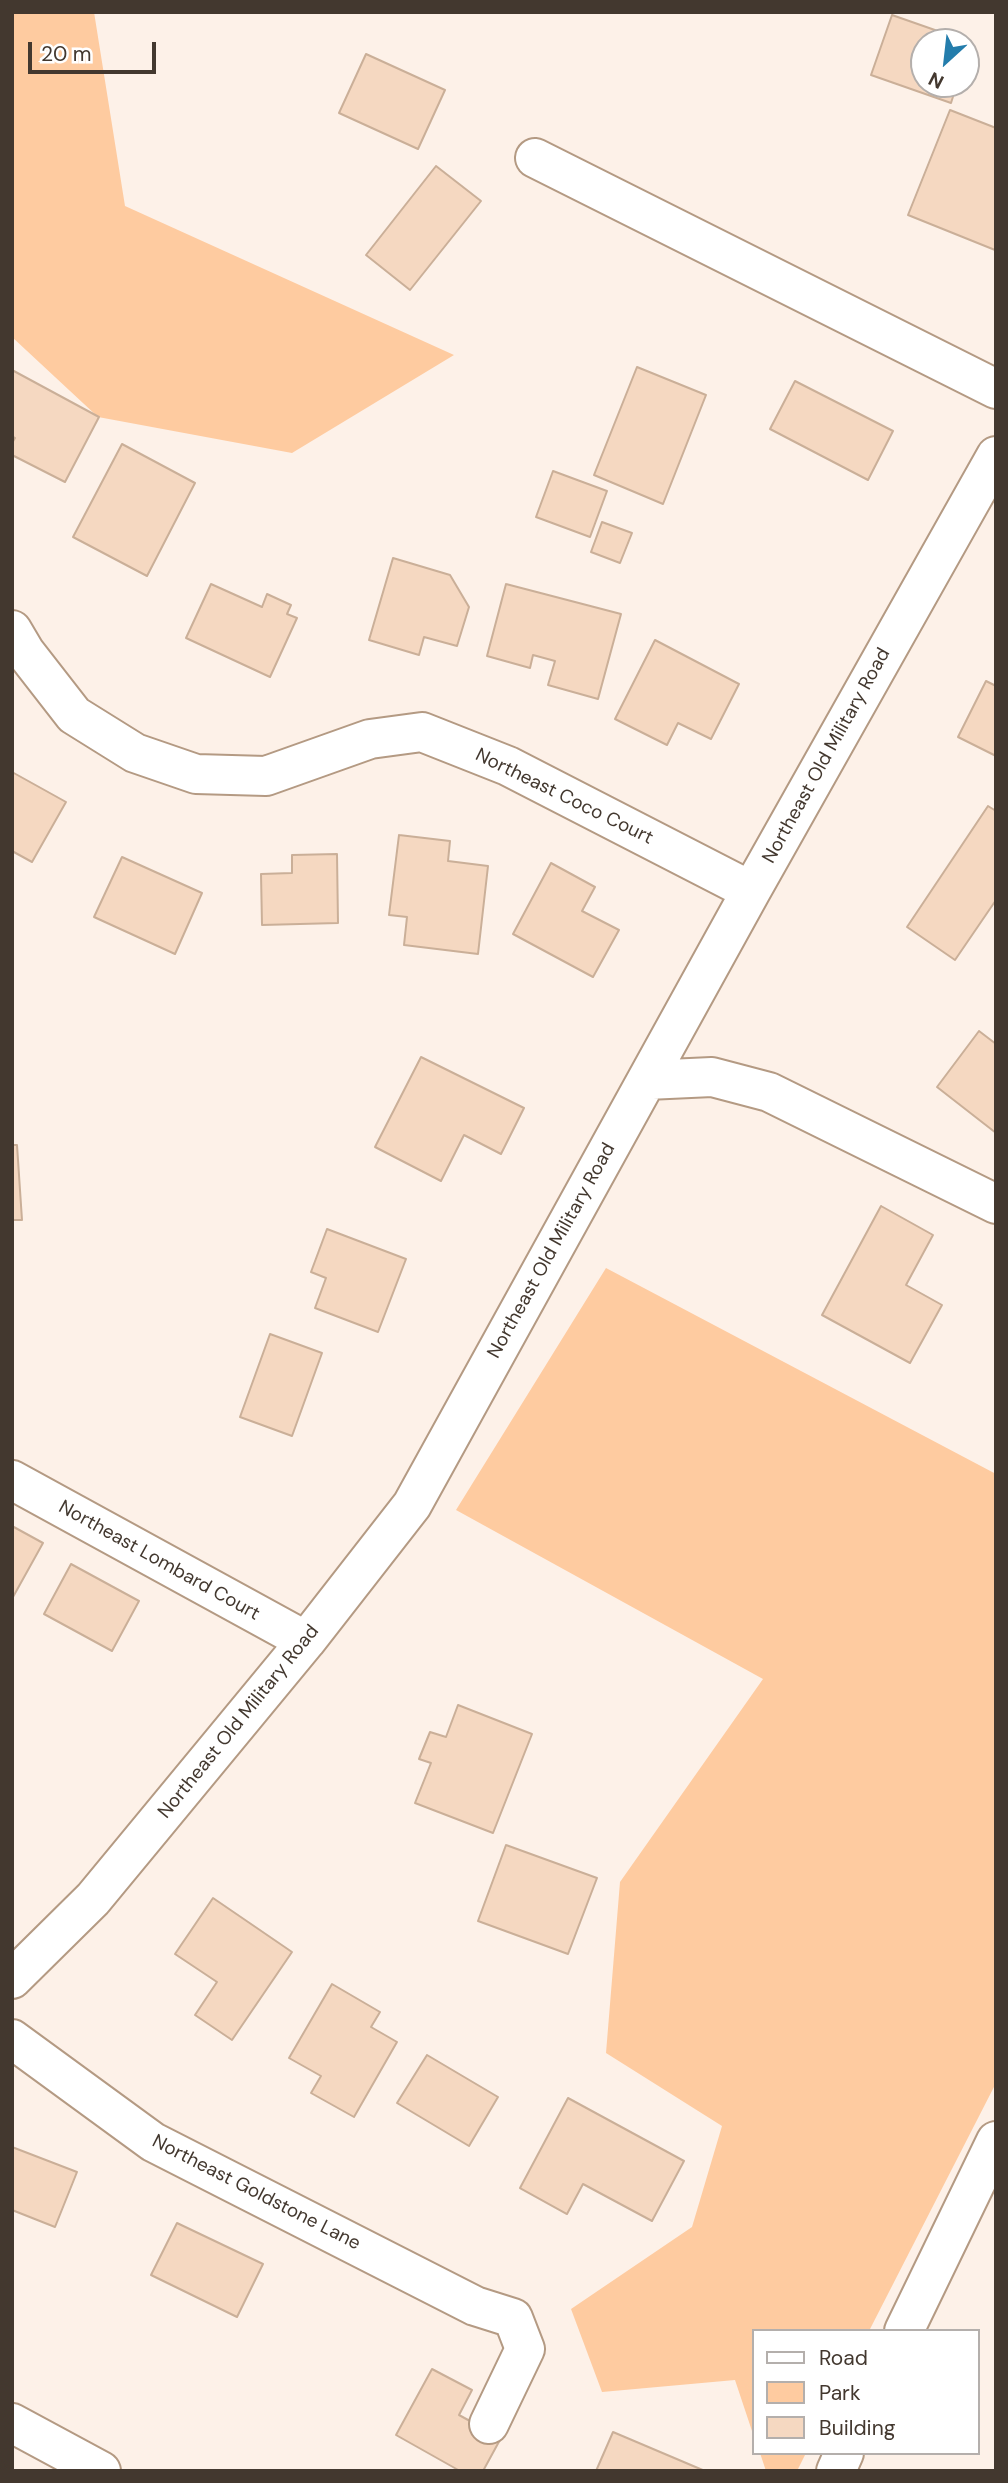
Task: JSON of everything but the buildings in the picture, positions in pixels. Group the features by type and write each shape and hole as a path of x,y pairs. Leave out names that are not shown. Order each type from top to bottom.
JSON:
{"street":[{"path":"536,158 996,389"},
{"name":"Northeast Old Military Road","path":"12,1979 93,1899 306,1641 412,1505 751,891 996,456"},
{"name":"Northeast Coco Court","path":"12,631 74,715 135,753 196,774 266,776 370,739 422,732 508,766 751,891"},
{"path":"647,1080 712,1077 769,1092 996,1204"},
{"name":"Northeast Lombard Court","path":"12,1480 306,1641"},
{"name":"Northeast Goldstone Lane","path":"12,2039 153,2142 475,2306 513,2318 525,2349 489,2424"},
{"path":"905,2329 996,2141"},
{"path":"12,2423 101,2471"},
{"path":"836,2471 843,2455"}],"green space":[{"path":"12,12 94,12 125,206 454,355 292,453 98,417 12,337"},
{"path":"606,1268 996,1474 996,2083 870,2329 752,2329 752,2431 735,2380 602,2392 571,2309 692,2227 722,2126 606,2053 620,1882 763,1679 456,1510"},
{"path":"761,2455 805,2455 797,2471 766,2471"}]}
